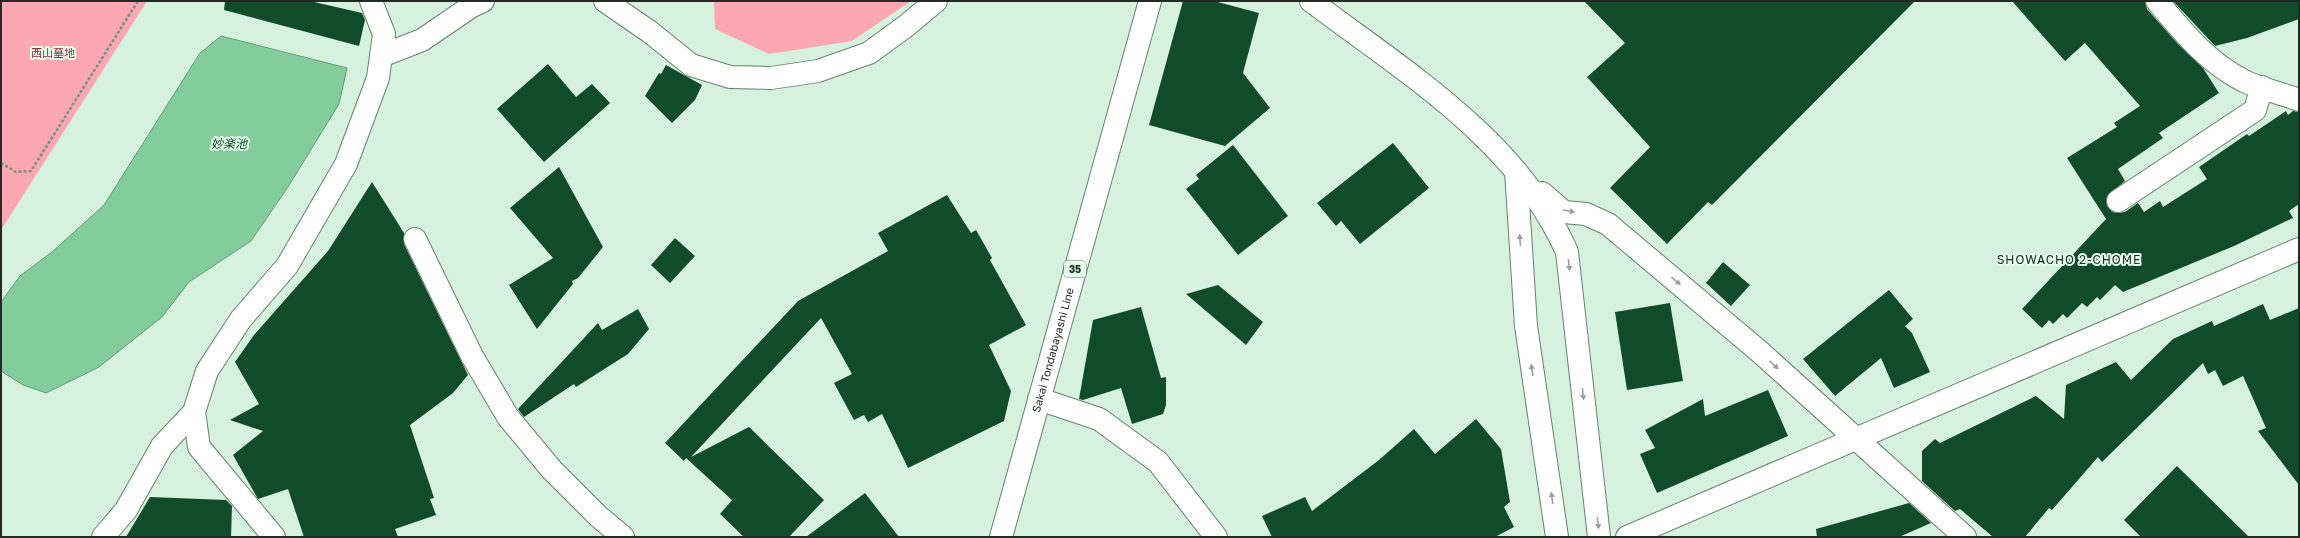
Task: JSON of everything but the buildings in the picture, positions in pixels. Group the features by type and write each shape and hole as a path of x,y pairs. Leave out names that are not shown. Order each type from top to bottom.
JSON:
{"street":[{"path":"102,537 126,510 162,446 194,412 207,371 241,319 287,266 346,164 378,78 384,34 371,1"},
{"path":"381,56 422,40 472,6 483,1"},
{"path":"605,1 650,32 691,65 730,77 771,78 818,71 869,53 906,26 936,1"},
{"name":"Sakai Tondabayashi Line","path":"1001,537 1150,1"},
{"path":"1311,1 1448,105 1498,150 1516,171 1555,223 1567,252 1600,537"},
{"path":"2157,1 2190,40 2215,63 2245,81 2299,100"},
{"path":"2118,201 2255,110 2262,87"},
{"path":"1516,171 1564,212 1586,214 1608,224 1760,352 1965,537"},
{"path":"1516,171 1526,326 1557,537"},
{"path":"415,239 472,356 508,418 552,470 598,516 623,537"},
{"path":"1627,537 2299,250"},
{"path":"1039,399 1099,419 1158,462 1216,537"},
{"path":"194,412 199,447 274,537"}],"path":[{"path":"1,163 16,172 31,171 138,1"}],"green space":[{"name":"西山墓地","path":"1,1 147,1 1,230"},
{"path":"714,1 911,1 852,41 769,54 715,29"}],"water":[{"name":"妙楽池","path":"221,36 347,68 339,104 288,187 251,241 189,282 162,317 99,367 46,393 23,385 1,371 1,302 20,276 52,252 104,205 200,53"}],"district":[{"name":"SHOWACHO 2-CHOME","path":"2069,260"}]}
